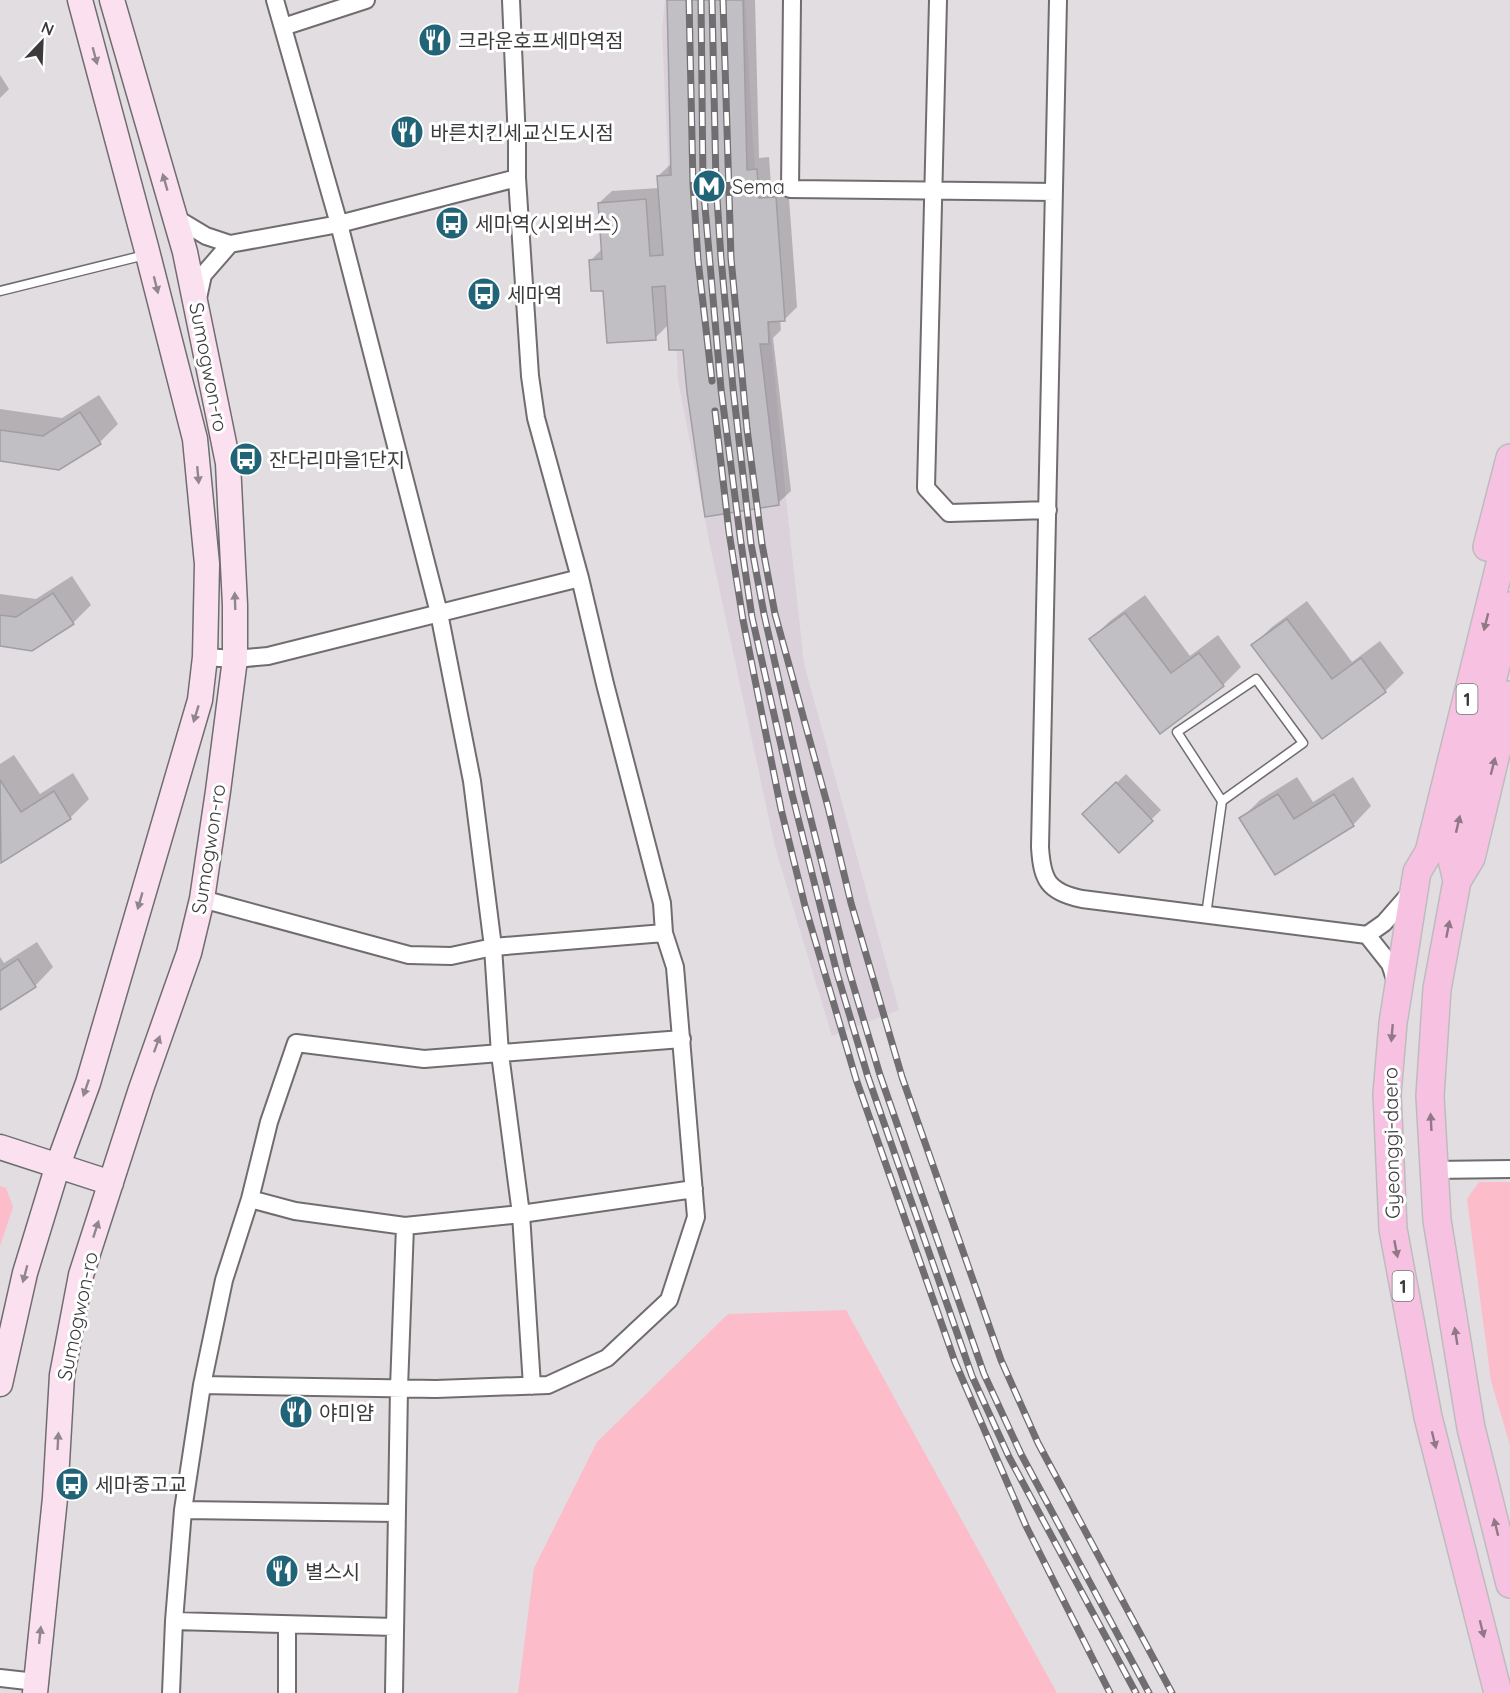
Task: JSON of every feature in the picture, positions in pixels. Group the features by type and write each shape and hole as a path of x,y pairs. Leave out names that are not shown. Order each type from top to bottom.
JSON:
{"main road":[{"path":"1415,880 1413,848 1469,613 1510,458"},
{"name":"Gyeonggi-daero","path":"1498,1693 1428,1417 1393,1229 1387,1094 1398,988 1415,880 1429,852 1510,524"},
{"name":"Gyeonggi-daero","path":"1510,606 1451,855 1457,881 1437,989 1430,1096 1437,1220 1471,1428 1510,1584"},
{"path":"1457,881 1471,858 1510,695"}],"street":[{"name":"Sumogwon-ro","path":"0,1384 25,1273 58,1165 88,1083 200,700 205,657 207,564 195,439 80,0"},
{"name":"Sumogwon-ro","path":"35,1688 55,1498 62,1375 81,1275 141,1089 189,953 202,899 234,659 235,605 228,463 185,252 112,0"},
{"path":"274,0 339,224 439,614 472,781 493,947 500,1054 521,1214 532,1386"},
{"path":"283,27 366,0"},
{"path":"202,1385 436,1389 548,1385 607,1358 669,1300 696,1217 675,967 664,933 662,903 580,578 536,418 526,331 517,178 511,0"},
{"path":"792,0 790,189 1054,192"},
{"path":"938,0 926,488 949,513 1048,510"},
{"path":"1058,0 1040,847 1041,867 1048,885 1067,896 1367,935 1384,923 1415,880"},
{"path":"176,218 206,236 230,244 339,224 517,178"},
{"path":"196,306 202,275 230,244"},
{"path":"205,657 234,659 268,656 580,578"},
{"path":"202,899 409,955 451,956 493,947 664,933"},
{"path":"1367,935 1390,964 1398,988"},
{"path":"171,1693 183,1510 202,1385 224,1280 250,1199 269,1122 296,1043 424,1059 682,1039"},
{"path":"0,1147 111,1183"},
{"path":"1433,1170 1510,1169"},
{"path":"250,1199 295,1211 405,1226 521,1214 694,1189"},
{"path":"394,1693 396,1513 405,1226"},
{"path":"183,1510 396,1513"},
{"path":"174,1621 287,1626 395,1627"},
{"path":"287,1626 287,1693"},
{"path":"0,1678 35,1688"}],"lane":[{"path":"0,291 148,254"},
{"path":"1206,915 1222,801 1177,732 1256,679 1303,743 1222,801"}],"shaded area":[{"path":"665,0 745,0 753,143 786,499 804,664 899,1010 832,1036 775,847 710,545 678,380 662,30"},
{"path":"1479,1182 1510,1182 1510,1445 1491,1381 1467,1199"},
{"path":"0,1186 6,1188 13,1207 0,1246"},
{"path":"846,1310 1057,1693 518,1693 534,1568 597,1442 728,1314"}],"building":[{"path":"667,0 743,0 747,170 757,169 759,198 776,197 785,321 768,322 769,344 760,344 779,505 705,517 683,350 669,350 665,286 652,287 656,340 607,343 603,291 591,291 589,260 602,259 598,203 646,199 650,256 663,255 657,176 671,175"},
{"path":"80,412 101,444 59,470 0,461 0,430 43,436"},
{"path":"53,593 74,624 32,651 0,646 0,615 16,617"},
{"path":"1125,613 1171,673 1199,653 1224,686 1160,734 1089,639"},
{"path":"1287,619 1332,679 1361,658 1386,692 1322,739 1251,645"},
{"path":"0,780 21,812 54,791 71,819 1,863"},
{"path":"1116,782 1153,821 1119,853 1082,814"},
{"path":"1278,794 1294,819 1334,794 1354,826 1275,875 1239,818"},
{"path":"18,959 36,987 0,1010 0,971"}],"railway":[{"path":"689,0 693,184 698,260 712,381"},
{"path":"701,0 703,184 721,389 741,543 752,617 792,794 837,973 868,1077 972,1376 1009,1457 1136,1693"},
{"path":"712,0 716,183 721,258 751,544 764,614 804,792 849,971 880,1075 984,1374 1021,1454 1149,1693"},
{"path":"723,0 731,258 747,429 762,544 775,614 828,807 851,903 902,1077 1001,1360 1038,1443 1172,1693"},
{"path":"715,411 729,532 743,620 781,809 805,906 856,1079 955,1362 1026,1526 1110,1693"}],"place":[{"name":"크라운호프세마역점","path":"435,40"},
{"name":"바른치킨세교신도시점","path":"407,132"},
{"name":"Sema","path":"709,186"},
{"name":"세마역(시외버스)","path":"452,223"},
{"name":"세마역","path":"484,294"},
{"name":"잔다리마을1단지","path":"246,459"},
{"name":"야미얌","path":"296,1412"},
{"name":"세마중고교","path":"72,1484"},
{"name":"별스시","path":"282,1571"}]}
